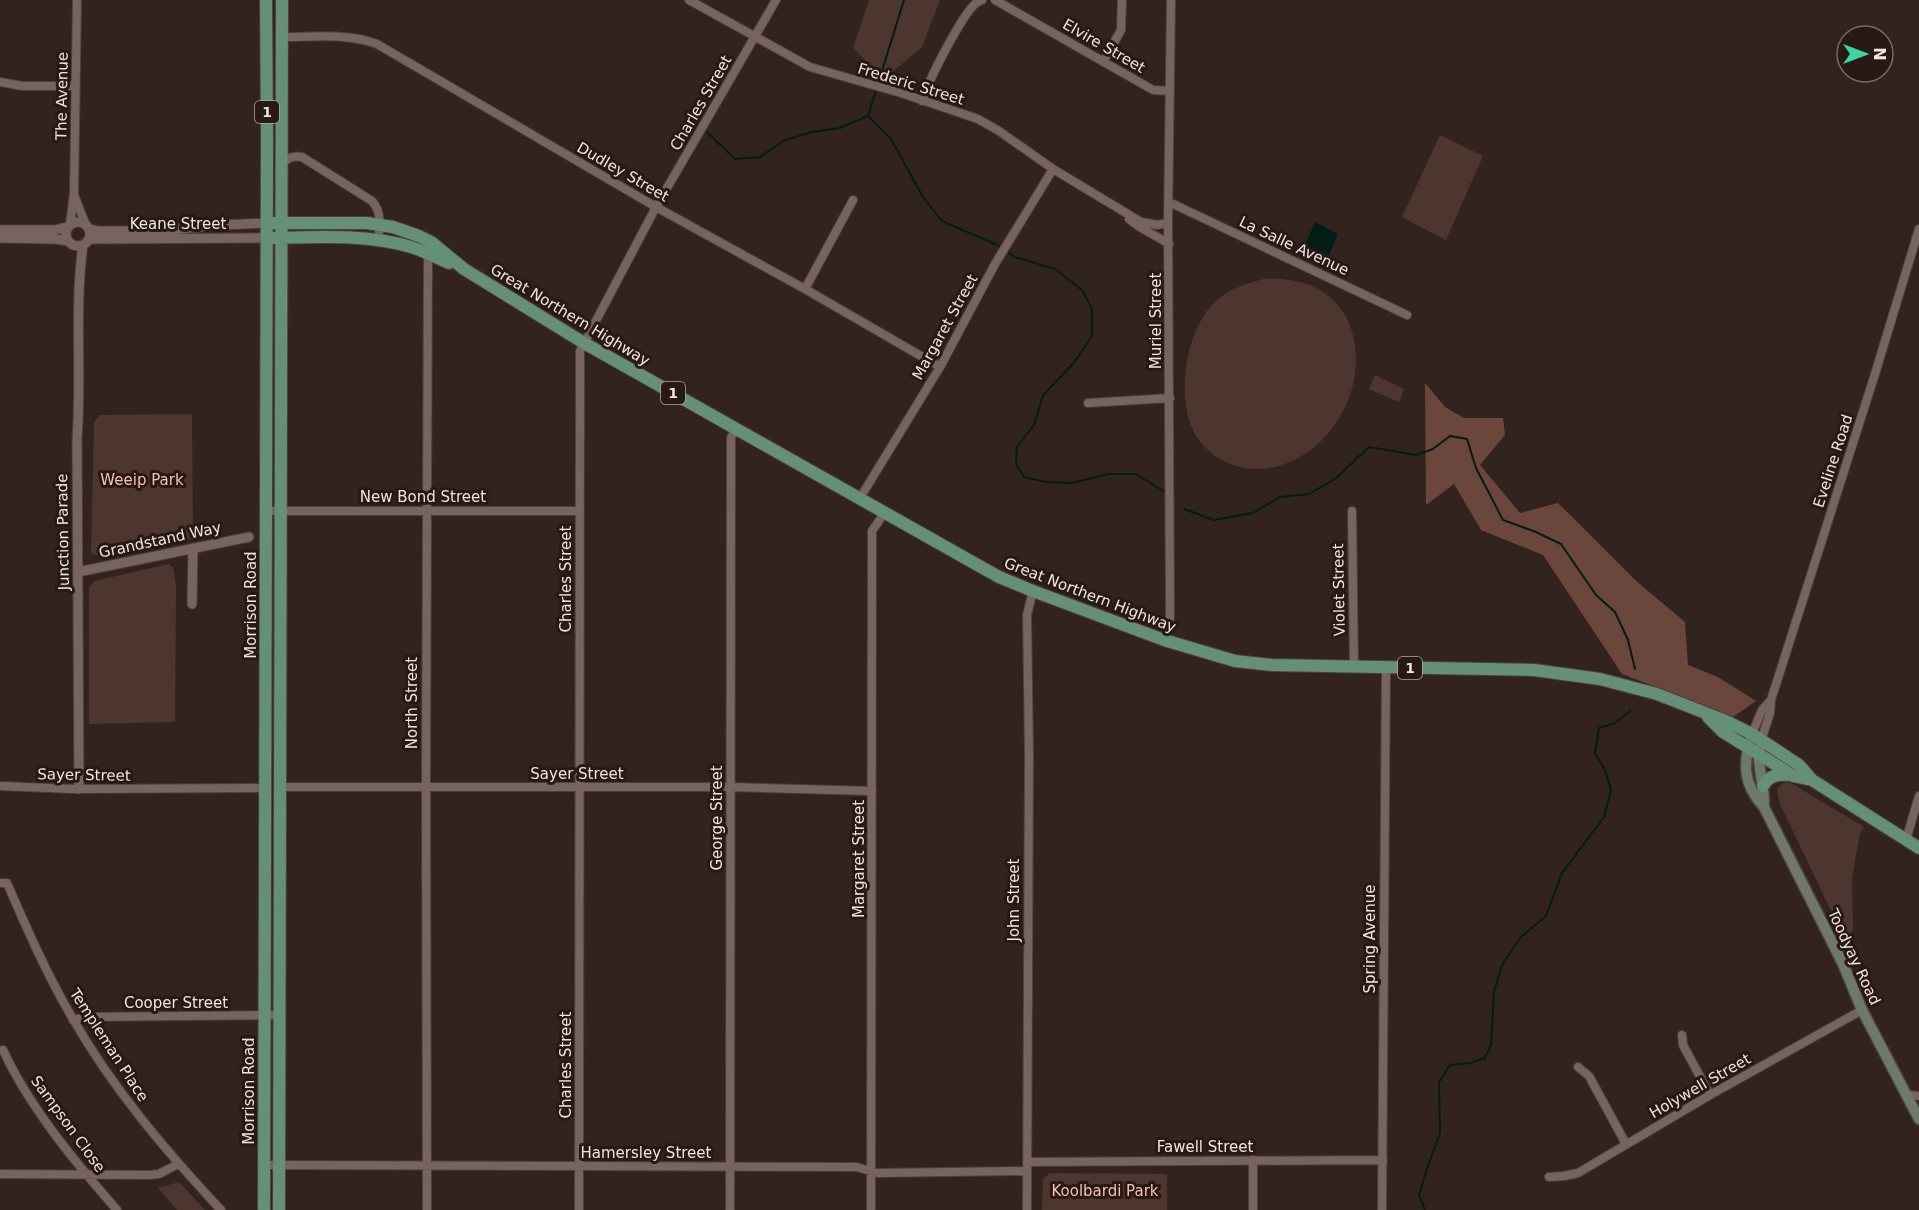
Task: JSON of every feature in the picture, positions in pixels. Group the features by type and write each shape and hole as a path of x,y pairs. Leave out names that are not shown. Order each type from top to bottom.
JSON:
{"main road":[{"name":"Morrison Road","path":"264,1210 266,0"},
{"name":"Morrison Road","path":"279,1210 282,0"},
{"name":"Great Northern Highway","path":"267,223 380,224 412,233 429,248 584,343 999,577 1033,591 1164,640 1235,661 1272,665 1534,670 1591,677 1649,691 1726,721 1757,737 1799,765 1812,780 1919,848"},
{"name":"Great Northern Highway","path":"267,238 350,238 378,240 413,248 429,248"},
{"name":"Great Northern Highway","path":"1705,714 1723,732 1793,776 1812,780"},
{"name":"Toodyay Road","path":"1757,737 1753,751 1763,786 1764,807"},
{"name":"Toodyay Road","path":"1753,751 1746,756 1748,777 1754,796 1764,807 1843,964 1862,1010 1919,1119"},
{"path":"280,821 275,803 266,788 281,755"},
{"path":"1763,786 1766,781 1778,775 1793,776"}],"street":[{"name":"The Avenue","path":"69,226 74,193 77,0"},
{"name":"Frederic Street","path":"689,0 810,67 901,93 978,119 1053,169 1141,222 1158,225 1168,222"},
{"name":"Charles Street","path":"579,1210 580,351 657,207 776,0"},
{"path":"922,101 957,31 974,5 981,0"},
{"path":"1103,62 1121,30 1122,0"},
{"name":"Muriel Street","path":"1164,640 1169,628 1170,615 1168,222 1171,0"},
{"name":"Elvire Street","path":"1001,1 1154,90 1170,91"},
{"name":"Dudley Street","path":"282,37 348,37 377,44 657,207 940,367"},
{"path":"0,82 22,86 76,86"},
{"path":"281,165 296,155 302,157 372,201 376,206 380,224 378,240"},
{"name":"Margaret Street","path":"860,498 940,367 995,264 1053,169"},
{"name":"The Avenue","path":"74,193 87,226"},
{"path":"805,289 854,200"},
{"name":"La Salle Avenue","path":"1169,202 1407,315"},
{"name":"Frederic Street","path":"1117,208 1142,231 1169,244"},
{"path":"0,230 55,230 74,222 87,226 86,242 77,246 55,239 0,238"},
{"name":"Keane Street","path":"87,226 98,231 160,231 267,223"},
{"path":"69,226 65,234 69,242"},
{"name":"Eveline Road","path":"1757,737 1770,713 1771,700 1919,230"},
{"name":"Keane Street","path":"86,242 267,238"},
{"name":"Junction Parade","path":"69,242 78,274"},
{"name":"Junction Parade","path":"80,789 78,274 86,242"},
{"name":"North Street","path":"427,1210 426,787 429,248"},
{"path":"1088,403 1170,398"},
{"name":"George Street","path":"730,1210 731,438 736,428"},
{"name":"New Bond Street","path":"266,511 580,511"},
{"name":"Margaret Street","path":"871,1210 873,531 885,512"},
{"name":"Violet Street","path":"1352,512 1353,667"},
{"name":"Grandstand Way","path":"78,572 249,537"},
{"path":"192,604 193,549"},
{"name":"John Street","path":"1026,1210 1029,753 1027,615 1033,591"},
{"name":"Spring Avenue","path":"1382,1210 1386,668"},
{"name":"Sayer Street","path":"0,786 80,789 266,788"},
{"name":"Sayer Street","path":"0,791 10,787"},
{"name":"Sayer Street","path":"281,787 731,787 872,791"},
{"path":"1906,840 1919,796"},
{"name":"Templeman Place","path":"0,883 7,883 28,934 73,1020 135,1111 178,1164 221,1210"},
{"name":"Holywell Street","path":"1549,1177 1578,1173 1710,1095 1862,1010"},
{"name":"Cooper Street","path":"73,1020 86,1017 279,1015"},
{"path":"1682,1035 1683,1045 1710,1095"},
{"name":"Sampson Close","path":"3,1050 11,1067 47,1122 86,1175 117,1210"},
{"path":"1578,1067 1589,1076 1626,1144"},
{"path":"1906,1095 1919,1096"},
{"path":"1253,1160 1253,1210"},
{"name":"Fawell Street","path":"1027,1162 1383,1160"},
{"path":"0,1174 159,1174 178,1164"},
{"name":"Hamersley Street","path":"264,1165 856,1167 878,1173 1027,1171"}],"green space":[{"path":"869,0 940,0 922,47 884,79 853,48"},
{"path":"1440,135 1483,156 1446,240 1402,217"},
{"path":"1263,279 1304,283 1333,300 1350,326 1356,358 1351,391 1336,423 1312,449 1279,466 1250,469 1222,460 1207,449 1192,429 1186,409 1185,376 1191,343 1205,314 1225,294"},
{"path":"1375,375 1404,389 1399,402 1369,389"},
{"name":"Weeip Park","path":"192,414 193,538 101,557 91,553 94,422 100,415"},
{"path":"169,564 173,568 176,586 175,722 89,724 89,587 95,581"},
{"path":"1785,782 1791,783 1864,827 1860,834 1852,877 1853,930 1845,940 1779,802 1777,789"},
{"name":"Koolbardi Park","path":"1050,1173 1167,1174 1167,1210 1042,1210 1043,1179"},
{"path":"179,1182 205,1210 177,1210 158,1188"}],"shaded area":[{"path":"1315,222 1338,234 1327,260 1303,249"},
{"path":"1425,383 1445,407 1464,418 1503,418 1505,435 1480,465 1520,513 1558,503 1635,580 1685,622 1688,665 1718,677 1756,701 1733,717 1622,674 1543,555 1481,530 1454,484 1426,505"}],"waterway":[{"path":"868,116 904,0"},
{"path":"868,116 891,139 923,197 942,221 1002,248"},
{"path":"707,132 735,159 760,157 785,140 812,132 840,128 868,116"},
{"path":"1006,251 1015,257 1055,269 1082,290 1092,309 1092,336 1073,364 1043,395 1034,425 1017,447 1016,464 1024,477 1046,482 1072,483 1108,474 1136,474 1165,492"},
{"path":"1184,509 1214,520 1253,513 1280,497 1309,494 1335,479 1369,447 1416,455 1433,449 1450,436 1467,439 1476,468 1503,520 1561,544 1596,595 1615,612 1628,640 1635,669"},
{"path":"1425,1210 1419,1195 1440,1133 1439,1082 1450,1065 1470,1063 1485,1058 1491,1045 1494,991 1503,963 1521,937 1546,916 1562,873 1604,817 1611,790 1605,770 1595,753 1599,728 1615,723 1630,711"}]}
